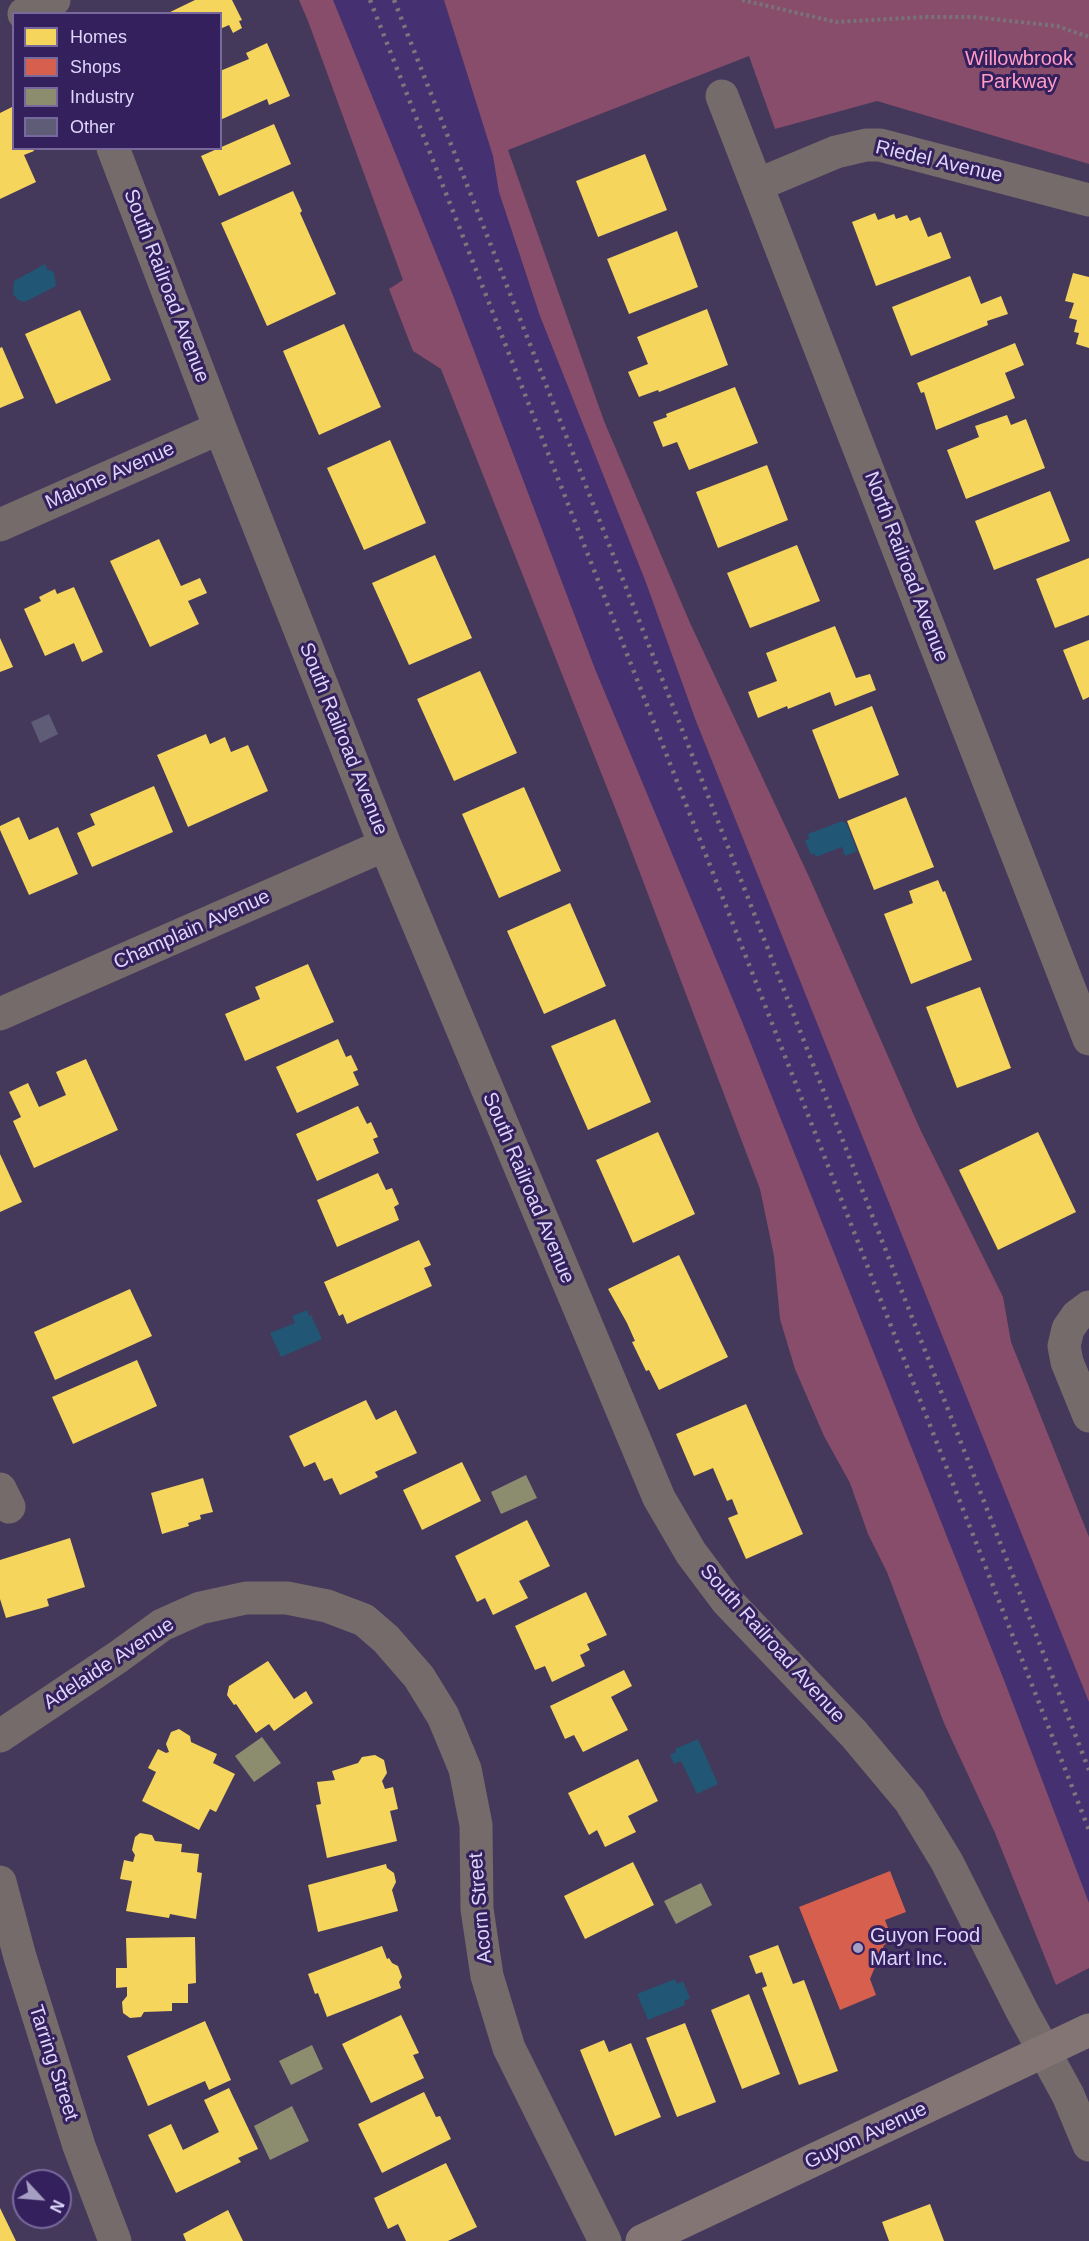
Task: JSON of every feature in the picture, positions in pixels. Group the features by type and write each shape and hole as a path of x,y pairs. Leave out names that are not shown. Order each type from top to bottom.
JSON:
{"street":[{"path":"29,12 56,0"},
{"name":"North Railroad Avenue","path":"722,96 1089,1038"},
{"name":"Riedel Avenue","path":"757,185 836,152 866,145 880,145 1089,200"},
{"name":"South Railroad Avenue","path":"114,150 220,428 385,845 645,1467 675,1528 691,1554 728,1601 875,1757 910,1801 947,1862 1068,2095 1089,2145"},
{"name":"Malone Avenue","path":"0,525 220,428"},
{"name":"Champlain Avenue","path":"0,1014 385,845"},
{"path":"1079,1318 1064,1346 1067,1362 1089,1416"},
{"name":"Adelaide Avenue","path":"0,1736 162,1625 200,1608 246,1598 287,1598 327,1606 364,1620"},
{"name":"Acorn Street","path":"364,1620 386,1639 419,1677 443,1716 465,1769 476,1825 477,1910 487,1976 509,2049 604,2241"},
{"name":"Tarring Street","path":"0,1882 20,1957 79,2146 115,2241"},
{"name":"Guyon Avenue","path":"642,2241 1081,2034"}],"path":[{"path":"742,0 836,22 974,17 1057,26 1089,38"}],"shaded area":[{"path":"333,0 444,0 493,156 499,192 540,316 645,580 696,721 1089,1702 1089,1903 1004,1680 741,1019 595,669 452,293"}],"green space":[{"path":"299,0 333,0 452,293 595,669 741,1019 1004,1680 1089,1903 1089,1968 1056,1985 995,1833 944,1723 887,1572 868,1534 850,1483 824,1436 795,1369 780,1319 774,1256 760,1189 621,823 441,369 413,351 389,289 403,280"},
{"name":"Willowbrook Parkway","path":"444,0 1089,0 1089,164 877,101 775,129 749,56 508,150 604,421 690,623 810,879 920,1129 1003,1297 1011,1342 1089,1537 1089,1702 696,721 645,580 540,316 499,192 493,156"}],"water":[{"path":"45,264 47,269 54,272 56,286 25,302 18,300 13,294 14,281"},
{"path":"842,821 847,824 857,851 845,856 842,847 816,857 814,853 811,855 805,841 809,839 808,834"},
{"path":"307,1310 322,1339 281,1357 270,1333 295,1323 292,1316"},
{"path":"698,1739 718,1784 697,1794 681,1761 674,1764 670,1755 676,1752 675,1749"},
{"path":"675,1979 677,1984 683,1981 690,1998 684,2001 685,2005 648,2020 637,1994"}],"building: Homes":[{"path":"195,0 232,0 242,20 239,21 242,28 233,33 229,25 222,28 222,12 170,12"},
{"path":"267,43 290,96 269,105 267,99 222,119 222,70 249,59 246,53"},
{"path":"12,107 12,150 34,150 24,155 36,182 0,199 0,113"},
{"path":"274,124 291,164 219,196 201,156 215,150 222,150 222,147"},
{"path":"645,154 667,210 598,237 576,181"},
{"path":"293,191 302,211 300,213 336,294 267,326 221,223"},
{"path":"875,213 878,220 894,214 896,219 907,215 910,221 920,217 928,237 941,232 951,258 876,286 852,222"},
{"path":"677,231 698,287 629,314 607,259"},
{"path":"1073,273 1089,277 1089,348 1076,344 1079,333 1074,332 1077,320 1069,318 1074,303 1065,301"},
{"path":"970,276 981,304 1001,296 1008,314 987,321 988,325 911,356 892,307"},
{"path":"707,309 728,365 659,392 658,390 639,397 628,372 648,364 637,337"},
{"path":"80,310 111,380 56,404 25,334"},
{"path":"344,324 381,407 319,435 283,351"},
{"path":"1015,343 1024,365 1005,373 1015,398 936,430 924,392 921,393 917,383"},
{"path":"2,347 24,398 0,408 0,348"},
{"path":"735,387 758,443 689,470 677,442 663,447 653,422 667,417 666,414"},
{"path":"1007,415 1011,425 1026,419 1045,468 966,499 947,450 979,437 975,426"},
{"path":"390,440 426,523 364,550 327,468"},
{"path":"767,465 788,520 718,548 696,492"},
{"path":"1050,491 1070,541 994,570 975,521"},
{"path":"159,539 181,586 200,578 207,593 188,601 199,624 150,647 110,561"},
{"path":"797,545 820,601 750,628 727,573"},
{"path":"435,555 472,638 409,665 372,583"},
{"path":"1089,558 1089,615 1055,628 1036,579"},
{"path":"74,587 103,652 82,662 74,643 45,656 24,609 41,601 39,597 55,589 57,594"},
{"path":"835,626 856,678 870,674 876,690 835,706 830,692 758,718 748,692 777,681 766,653"},
{"path":"0,638 13,667 0,672"},
{"path":"1089,640 1089,697 1083,700 1063,650"},
{"path":"480,671 517,753 454,781 417,699"},
{"path":"872,706 899,775 839,799 812,730"},
{"path":"206,734 210,744 225,737 231,752 248,745 268,791 188,827 157,755"},
{"path":"154,786 173,832 92,867 77,833 95,825 90,814"},
{"path":"524,787 561,871 499,898 462,814"},
{"path":"906,797 934,867 874,890 847,821"},
{"path":"19,817 29,840 58,827 78,874 29,895 0,830 0,826"},
{"path":"938,880 943,892 945,891 972,960 911,984 884,914 913,903 909,891"},
{"path":"570,903 606,986 544,1014 507,931"},
{"path":"308,964 334,1022 245,1061 225,1014 260,999 255,987"},
{"path":"980,987 1011,1068 957,1088 926,1007"},
{"path":"615,1019 651,1102 588,1130 551,1046"},
{"path":"338,1039 346,1057 351,1055 358,1070 353,1072 359,1085 297,1113 276,1067"},
{"path":"86,1059 118,1130 34,1168 13,1121 21,1117 9,1092 28,1083 39,1107 66,1095 56,1072"},
{"path":"358,1106 367,1124 371,1122 378,1137 373,1139 379,1153 317,1181 296,1134"},
{"path":"658,1132 695,1214 633,1243 596,1160"},
{"path":"1038,1132 1076,1212 998,1250 959,1170"},
{"path":"0,1154 22,1202 0,1212"},
{"path":"378,1173 386,1190 392,1188 399,1204 394,1207 399,1220 337,1247 317,1200"},
{"path":"419,1240 431,1265 424,1268 432,1286 347,1324 343,1314 339,1316 324,1282"},
{"path":"679,1255 728,1357 659,1390 649,1370 646,1371 632,1342 635,1341 627,1323 608,1289"},
{"path":"130,1289 152,1336 55,1380 34,1332"},
{"path":"137,1360 157,1406 73,1444 52,1397"},
{"path":"366,1400 376,1420 396,1410 417,1453 375,1472 378,1477 340,1495 332,1478 324,1481 315,1462 304,1467 289,1436"},
{"path":"746,1404 803,1534 746,1559 728,1518 738,1514 732,1499 727,1501 713,1468 694,1476 676,1434"},
{"path":"462,1462 481,1501 422,1530 403,1490"},
{"path":"203,1478 213,1512 200,1515 201,1519 188,1523 189,1526 162,1534 151,1493"},
{"path":"527,1520 550,1566 519,1581 528,1598 493,1615 485,1598 477,1602 455,1556"},
{"path":"70,1538 85,1587 47,1599 49,1606 6,1618 0,1599 0,1560"},
{"path":"586,1592 607,1635 587,1644 590,1650 580,1655 585,1666 552,1682 545,1666 535,1670 515,1626"},
{"path":"268,1661 294,1699 306,1691 313,1703 274,1731 269,1724 256,1733 227,1695 229,1686"},
{"path":"624,1670 632,1686 611,1697 628,1730 583,1752 574,1735 565,1739 550,1706"},
{"path":"179,1729 190,1736 191,1742 217,1754 213,1763 235,1774 216,1812 210,1809 199,1830 142,1801 156,1772 148,1768 158,1749 169,1752 166,1744 171,1732"},
{"path":"375,1755 384,1760 387,1773 382,1781 385,1789 393,1787 398,1809 390,1811 397,1841 327,1858 316,1805 321,1804 317,1782 335,1780 332,1771 358,1763 362,1757"},
{"path":"638,1759 658,1801 628,1816 636,1832 605,1847 597,1830 589,1835 568,1793"},
{"path":"140,1833 152,1835 155,1841 182,1844 181,1852 199,1854 197,1872 202,1873 196,1919 170,1914 169,1918 126,1911 132,1881 120,1879 124,1860 133,1862 135,1855 132,1850 135,1837"},
{"path":"633,1862 654,1905 585,1939 564,1896"},
{"path":"386,1864 387,1868 394,1873 396,1882 392,1890 398,1911 318,1932 308,1885"},
{"path":"195,1937 196,1983 188,1984 188,2003 172,2003 172,2011 144,2012 141,2017 130,2018 123,2013 122,2002 127,1996 127,1987 116,1988 116,1968 127,1968 126,1938"},
{"path":"778,1945 793,1984 804,1980 838,2071 799,2085 762,1988 767,1986 762,1972 756,1974 749,1956"},
{"path":"382,1946 387,1959 389,1958 398,1966 402,1977 399,1982 401,1988 327,2017 308,1974"},
{"path":"749,1994 780,2074 742,2089 711,2010"},
{"path":"401,2015 419,2053 413,2055 424,2078 371,2103 342,2044"},
{"path":"205,2021 231,2080 209,2090 205,2081 148,2106 127,2056"},
{"path":"685,2023 716,2102 677,2117 646,2038"},
{"path":"604,2040 609,2052 631,2043 661,2117 615,2136 580,2050"},
{"path":"229,2088 258,2149 238,2158 241,2162 176,2193 148,2135 171,2124 183,2150 219,2132 204,2100"},
{"path":"424,2092 436,2117 440,2116 451,2139 382,2173 358,2124"},
{"path":"446,2163 477,2227 448,2241 406,2241 398,2224 388,2229 374,2198"},
{"path":"930,2204 944,2241 889,2241 882,2222"},
{"path":"0,2208 16,2241 0,2241"},
{"path":"228,2210 243,2241 186,2241 183,2234"}],"building: Shops":[{"path":"890,1871 906,1912 885,1920 893,1941 884,1945 870,1979 876,1995 840,2010 799,1907"}],"building: Industry":[{"path":"526,1475 537,1498 501,1514 491,1492"},
{"path":"262,1737 281,1763 254,1782 235,1756"},
{"path":"701,1883 712,1905 676,1924 664,1901"},
{"path":"312,2045 323,2069 291,2085 279,2061"},
{"path":"292,2106 309,2141 270,2160 254,2126"}],"building: Other":[{"path":"49,714 58,734 40,743 31,722"}],"railway":[{"path":"370,0 1089,1830"},
{"path":"394,0 1089,1770"}],"place":[{"name":"Guyon Food Mart Inc.","path":"858,1948"}]}
